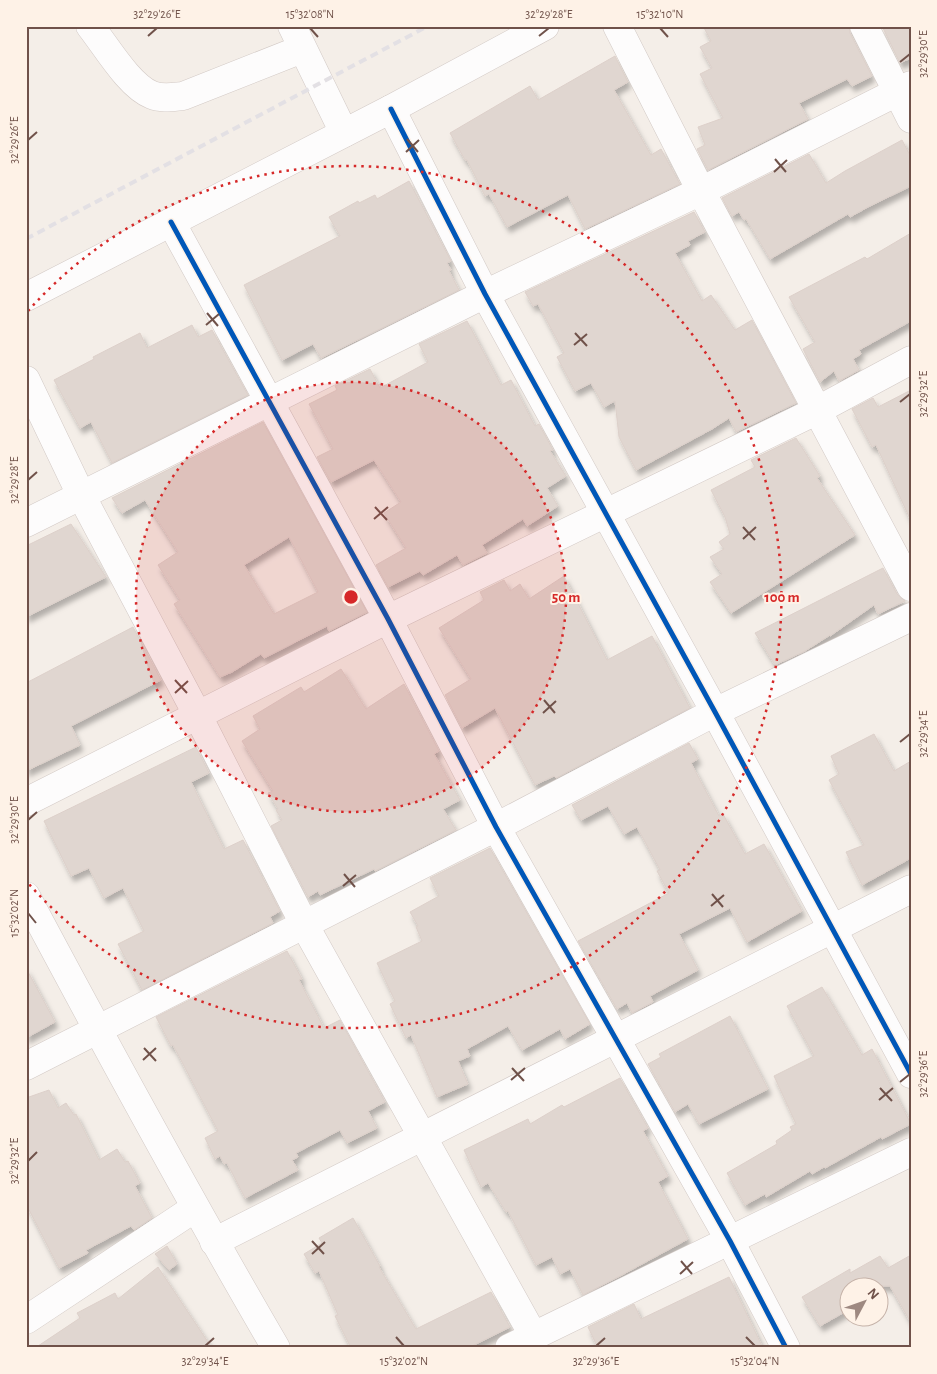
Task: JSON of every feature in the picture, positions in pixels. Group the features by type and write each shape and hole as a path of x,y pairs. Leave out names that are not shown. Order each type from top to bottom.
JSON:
{"street":[{"path":"90,26 126,74 143,90 166,98 183,96 297,32 344,133"},
{"path":"26,297 391,109 545,26"},
{"path":"617,26 701,191 911,586"},
{"path":"864,26 904,88 911,119"},
{"path":"26,523 485,294 701,191 904,88"},
{"path":"391,109 485,294 911,1074"},
{"path":"171,222 388,619 496,828 730,1241 786,1348"},
{"path":"26,802 388,619 818,410 911,360"},
{"path":"26,380 81,495 198,716 305,926 422,1138 521,1342 911,1152"},
{"path":"26,1066 496,828 715,712 911,617"},
{"path":"214,1242 911,889"},
{"path":"26,896 195,1208 276,1348"},
{"path":"26,1320 195,1208"}],"building":[{"path":"703,26 849,26 850,33 872,76 852,86 847,79 799,103 808,119 708,170 697,149 705,145 698,127 723,118 700,74 712,68 700,47 711,41"},
{"path":"882,26 911,26 911,58 900,63"},
{"path":"615,56 628,82 614,90 651,155 661,149 680,184 585,229 568,195 507,227 489,194 485,196 467,160 465,160 450,133 530,86 538,100"},
{"path":"902,140 911,157 911,186 850,217 848,214 770,259 746,219 744,220 739,212 732,216 722,198 809,154 826,183"},
{"path":"409,181 451,261 447,263 451,270 449,271 459,290 321,358 313,344 282,360 244,285 340,236 329,217 358,201 359,203 375,195 377,199"},
{"path":"694,212 705,232 688,241 690,245 675,253 702,301 711,295 735,330 752,320 796,403 736,432 729,418 636,470 619,437 615,401 604,407 591,383 575,391 557,357 564,353 538,304 533,306 525,292"},
{"path":"911,233 911,321 859,350 861,354 853,359 859,370 839,381 834,371 820,382 803,349 815,342 789,297 865,257 867,259"},
{"path":"467,321 501,385 511,380 535,426 539,424 553,450 550,451 566,476 547,488 558,506 527,526 523,519 482,545 487,553 463,565 457,555 423,575 420,571 388,587 376,565 406,548 384,513 401,502 374,460 331,482 317,457 333,449 309,404 337,390 335,386 370,369 380,388 428,362 419,344"},
{"path":"192,325 198,337 212,330 248,395 112,463 91,422 80,428 54,380 140,333 147,348"},
{"path":"911,390 911,521 876,445 872,447 852,409 873,398 878,407"},
{"path":"263,422 367,612 329,631 327,626 264,658 261,654 232,672 220,677 174,604 180,600 158,565 178,552 145,500 122,513 112,498","holes":["289,537 318,592 274,614 244,565"]},
{"path":"796,438 820,476 817,478 855,535 731,613 710,582 722,574 710,557 724,549 719,542 730,534 725,517 711,490 755,467 751,460"},
{"path":"71,524 106,577 26,617 26,546"},
{"path":"883,568 897,594 905,601 878,614 874,605 830,636 805,651 775,665 755,633"},
{"path":"564,576 607,660 652,636 690,708 556,778 554,776 535,785 495,708 462,728 445,695 471,679 439,628 484,600 480,592 504,580 510,591 520,584 529,599"},
{"path":"133,627 161,680 71,726 80,745 26,771 26,683"},
{"path":"341,669 366,709 404,684 439,751 434,754 460,800 443,809 456,830 375,871 374,869 320,895 318,891 308,897 271,826 282,820 276,810 278,809 268,793 273,791 242,741 260,729 253,716 301,687 304,692"},
{"path":"874,734 894,771 911,761 911,858 862,885 846,852 864,845 829,780 839,774 831,756"},
{"path":"689,743 698,759 691,763 719,816 723,814 745,854 764,844 802,911 747,942 730,908 679,934 698,970 650,996 653,1002 632,1013 627,1003 617,1009 578,941 669,893 657,871 660,870 637,827 624,834 608,806 581,820 572,805"},
{"path":"196,747 209,773 191,782 224,849 243,840 280,911 270,917 273,923 142,990 118,944 144,931 123,888 104,898 89,868 71,876 44,821"},
{"path":"490,848 590,1024 565,1039 560,1029 522,1050 508,1026 467,1049 470,1056 458,1061 468,1084 437,1097 411,1035 406,1038 390,1004 395,1001 377,963 422,941 416,927 418,926 410,912 439,896 430,878"},
{"path":"287,951 302,979 299,980 324,1028 340,1020 385,1102 368,1111 377,1128 347,1143 340,1130 296,1153 298,1157 292,1160 298,1170 245,1198 227,1163 224,1164 220,1156 215,1159 205,1138 218,1131 173,1045 171,1046 156,1017"},
{"path":"26,968 55,1022 26,1038"},
{"path":"822,987 862,1055 872,1049 911,1124 882,1139 881,1137 825,1168 812,1174 810,1171 766,1197 765,1194 745,1205 727,1173 777,1144 776,1141 792,1130 790,1127 796,1124 774,1076 814,1056 787,1006"},
{"path":"730,1016 768,1089 699,1124 688,1104 675,1112 648,1064 661,1057 659,1054"},
{"path":"620,1078 648,1128 643,1131 668,1176 658,1182 688,1239 583,1295 570,1269 560,1274 552,1257 536,1265 508,1211 506,1212 488,1183 481,1187 464,1150 528,1119 530,1124 562,1105 564,1107"},
{"path":"49,1090 58,1108 66,1103 74,1115 76,1114 99,1160 117,1149 125,1162 128,1161 140,1183 135,1186 152,1218 134,1230 131,1226 86,1250 88,1253 59,1268 26,1204 26,1098"},
{"path":"353,1218 379,1267 416,1329 491,1292 510,1327 468,1348 351,1348 335,1316 338,1315 319,1271 315,1273 304,1254 322,1243 319,1238"},
{"path":"167,1246 177,1264 169,1270 155,1254"},
{"path":"911,1255 911,1323 890,1286 890,1276 840,1276 840,1315 820,1326 802,1297 850,1269 850,1273 880,1256 888,1268"},
{"path":"158,1267 212,1348 35,1348 80,1318 77,1313 115,1293 118,1299"},
{"path":"729,1277 763,1348 598,1348 588,1327 634,1304 641,1319"}],"railway":[{"path":"26,239 428,26"}],"cycle path":[{"path":"391,109 485,294 911,1074"},
{"path":"171,222 388,619 496,827 730,1241 786,1348"}]}
